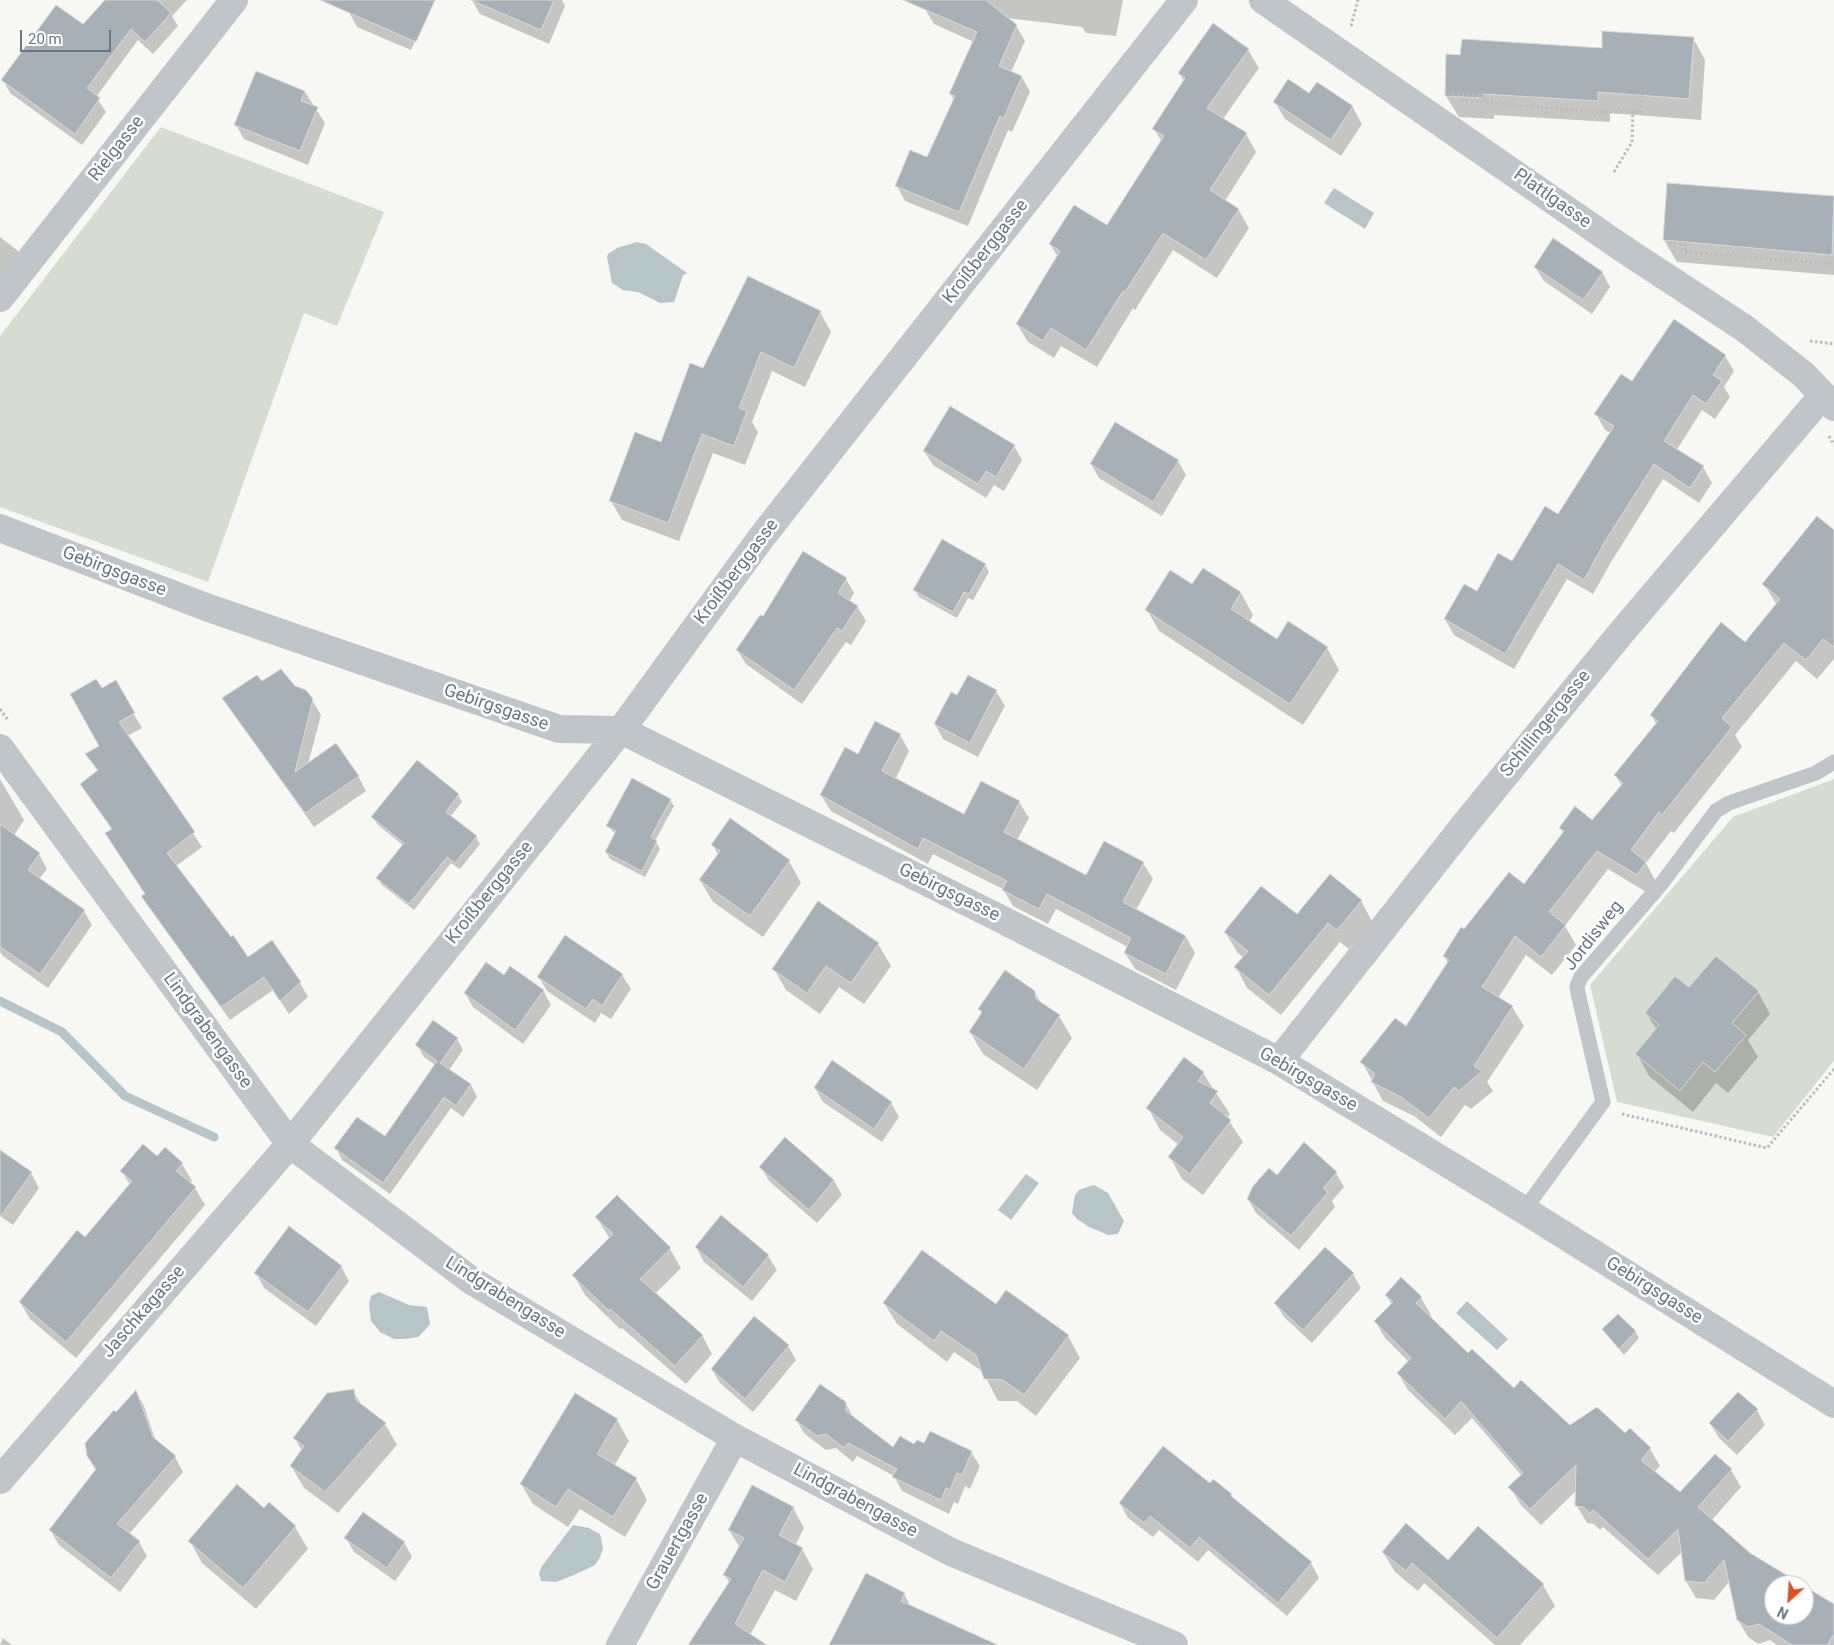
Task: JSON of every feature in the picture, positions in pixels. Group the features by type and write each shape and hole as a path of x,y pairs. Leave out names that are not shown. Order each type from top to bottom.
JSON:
{"street":[{"name":"Rielgasse","path":"0,298 234,0"},
{"name":"Kroißberggasse","path":"290,1144 620,730 761,538 1184,0"},
{"name":"Plattlgasse","path":"1264,0 1614,242 1744,328 1804,375 1828,401"},
{"name":"Schillingergasse","path":"1279,1061 1466,823 1614,640 1828,401"},
{"name":"Gebirgsgasse","path":"0,528 206,607 559,729 620,730 997,917 1279,1061 1524,1210 1834,1404"},
{"name":"Lindgrabengasse","path":"7,737 290,1144 472,1281 734,1438 951,1552 1174,1645"},
{"name":"Jaschkagasse","path":"0,1480 290,1144"},
{"name":"Grauertgasse","path":"620,1645 734,1438"}],"lane":[{"name":"Jordisweg","path":"1603,1102 1578,993 1577,986 1581,977 1662,883 1716,812 1730,803 1816,773 1834,762"},
{"path":"1524,1210 1603,1102"}],"path":[{"path":"1350,27 1358,0"},
{"path":"1448,91 1448,94 1485,96 1484,102"},
{"path":"1452,99 1593,112 1641,112 1642,95"},
{"path":"1614,172 1632,142 1632,111"},
{"path":"1686,244 1683,252 1706,252 1834,264"},
{"path":"0,709 7,737"},
{"path":"1603,1102 1608,1111 1767,1148 1834,1069"}],"shaded area":[{"path":"161,127 384,212 337,326 304,313 208,582 0,507 0,336"},
{"path":"1334,188 1374,213 1365,229 1324,203"},
{"path":"637,242 646,244 687,273 683,275 674,302 660,303 638,292 623,290 612,283 608,254 617,248"},
{"path":"1834,779 1834,1061 1773,1137 1617,1102 1590,985 1733,817"},
{"path":"1026,1174 1039,1183 1011,1220 998,1210"},
{"path":"1094,1185 1108,1193 1124,1221 1118,1234 1108,1235 1089,1227 1072,1213 1075,1195 1079,1190"},
{"path":"379,1292 409,1305 427,1307 430,1324 418,1337 394,1339 380,1332 371,1321 369,1304 371,1296"},
{"path":"1467,1301 1508,1339 1497,1350 1456,1313"},
{"path":"573,1525 589,1528 600,1534 603,1548 600,1557 595,1565 574,1575 556,1582 541,1581 539,1573 542,1566"}],"building":[{"path":"105,0 157,0 171,13 145,42 131,29 87,88 100,98 75,134 1,80 56,5 83,24"},
{"path":"320,0 435,0 416,42"},
{"path":"471,0 554,0 541,30"},
{"path":"903,0 986,0 1017,25 999,66 1022,76 1004,118 1000,116 959,212 895,186 910,150 927,157 955,96 949,94 977,32"},
{"path":"1213,23 1249,49 1207,108 1247,133 1210,190 1239,209 1206,260 1163,233 1125,292 1123,291 1086,350 1051,328 1043,341 1016,324 1060,251 1049,244 1074,205 1107,225 1164,136 1152,129 1185,78 1178,73"},
{"path":"1602,31 1694,37 1689,99 1598,92 1598,101 1483,94 1482,98 1445,96 1446,54 1460,55 1462,39 1602,48"},
{"path":"256,71 305,91 301,101 318,107 300,151 234,125"},
{"path":"1288,79 1309,93 1317,82 1353,106 1331,140 1273,102"},
{"path":"1667,183 1834,196 1832,255 1663,240"},
{"path":"1553,238 1603,272 1583,300 1534,267"},
{"path":"748,276 821,311 794,368 761,352 739,408 747,411 734,446 702,434 668,523 609,501 635,432 661,442 690,363 703,368"},
{"path":"1674,319 1726,355 1713,375 1722,381 1706,404 1693,395 1664,441 1704,466 1690,488 1654,464 1604,543 1584,580 1558,564 1505,654 1444,619 1464,584 1477,591 1498,553 1512,561 1545,506 1558,514 1614,426 1594,414 1621,374 1632,381"},
{"path":"950,406 1015,445 996,477 986,471 978,484 923,451"},
{"path":"1115,422 1179,460 1153,502 1090,464"},
{"path":"1817,516 1834,530 1834,647 1823,639 1806,660 1784,643 1722,718 1732,727 1662,815 1659,812 1631,850 1646,862 1637,875 1597,851 1549,912 1566,925 1541,957 1515,936 1482,987 1513,1006 1474,1066 1482,1071 1459,1091 1454,1087 1429,1118 1401,1097 1371,1082 1375,1074 1360,1062 1395,1018 1406,1026 1449,960 1443,956 1461,927 1464,929 1509,872 1524,884 1564,831 1559,828 1575,806 1592,820 1623,783 1614,775 1658,721 1650,715 1721,622 1745,642 1780,599 1762,584"},
{"path":"942,539 986,564 969,594 964,592 953,612 913,590"},
{"path":"803,551 847,578 838,593 858,606 842,631 837,628 794,690 736,650 760,615 763,616"},
{"path":"1203,568 1241,592 1231,609 1277,639 1288,621 1328,647 1290,704 1145,610 1170,570 1192,584"},
{"path":"281,669 295,686 306,690 313,699 295,772 336,743 359,776 305,813 222,698 257,675 262,681"},
{"path":"968,675 997,690 970,743 934,724 951,692 957,695"},
{"path":"96,679 102,688 116,680 135,713 119,722 195,832 167,853 231,937 233,935 248,957 272,940 301,982 280,1001 264,977 221,1007 141,896 145,894 105,833 112,829 80,784 98,770 85,754 99,746 70,694"},
{"path":"875,721 901,734 882,771 964,814 981,781 1020,801 1004,832 1086,875 1104,841 1144,862 1123,902 1186,936 1166,974 1124,953 1131,938 1047,894 1039,909 1002,890 1007,881 923,838 918,849 820,795 845,747 858,754"},
{"path":"417,760 459,794 446,812 477,836 455,863 447,857 409,904 376,878 404,843 371,817"},
{"path":"632,778 671,799 651,837 657,841 642,871 605,852 616,831 606,826"},
{"path":"730,818 790,860 750,916 699,880 720,851 711,845"},
{"path":"0,824 40,853 28,870 85,910 40,974 0,947"},
{"path":"1330,874 1362,900 1337,930 1328,923 1269,995 1234,967 1248,951 1224,932 1261,886 1297,914"},
{"path":"818,901 879,943 851,983 826,966 807,993 772,969"},
{"path":"565,935 623,974 602,1006 593,999 586,1009 537,977"},
{"path":"1716,956 1759,991 1732,1023 1746,1035 1715,1072 1703,1062 1680,1091 1635,1054 1659,1025 1645,1013 1675,976 1689,987"},
{"path":"486,962 504,975 510,966 544,990 515,1030 464,993"},
{"path":"1005,970 1035,991 1036,999 1060,1015 1024,1069 969,1032 982,1012 978,1009"},
{"path":"433,1020 458,1038 440,1063 471,1084 456,1106 444,1097 383,1183 334,1148 357,1117 385,1136 437,1061 415,1045"},
{"path":"1184,1057 1204,1072 1198,1081 1218,1091 1210,1103 1231,1120 1190,1174 1168,1157 1183,1137 1146,1108"},
{"path":"832,1060 892,1102 874,1129 814,1088"},
{"path":"785,1137 834,1180 809,1210 759,1167"},
{"path":"1304,1142 1337,1172 1323,1188 1328,1192 1291,1236 1247,1199 1253,1186 1269,1168 1277,1175"},
{"path":"143,1144 157,1156 165,1147 183,1163 176,1171 196,1187 66,1342 19,1302 77,1230 85,1237 132,1181 120,1171"},
{"path":"0,1150 32,1172 0,1217"},
{"path":"617,1195 671,1248 640,1279 703,1335 675,1366 610,1309 609,1311 572,1275 613,1234 595,1217"},
{"path":"721,1215 769,1255 743,1287 695,1247"},
{"path":"289,1226 342,1266 308,1312 254,1273"},
{"path":"1325,1247 1354,1273 1303,1330 1274,1303"},
{"path":"922,1250 996,1304 1006,1290 1069,1335 1024,1395 1003,1380 984,1379 976,1355 941,1331 934,1341 883,1303"},
{"path":"1401,1277 1422,1297 1416,1303 1468,1353 1472,1349 1514,1388 1521,1380 1570,1425 1597,1407 1625,1433 1630,1428 1651,1448 1641,1460 1680,1492 1715,1454 1732,1469 1698,1507 1750,1553 1786,1575 1764,1575 1764,1625 1814,1625 1814,1592 1834,1604 1834,1634 1827,1645 1792,1645 1759,1624 1748,1627 1737,1620 1724,1560 1704,1583 1685,1581 1678,1529 1648,1559 1593,1510 1590,1513 1583,1507 1575,1506 1576,1465 1530,1509 1508,1487 1523,1473 1461,1401 1445,1419 1397,1373 1411,1358 1374,1321 1393,1302 1385,1295"},
{"path":"1618,1314 1636,1331 1619,1349 1602,1329"},
{"path":"754,1316 789,1345 745,1399 711,1369"},
{"path":"820,1384 846,1402 846,1411 893,1447 900,1436 914,1444 917,1440 924,1443 930,1431 972,1451 962,1475 957,1473 950,1490 946,1488 941,1500 892,1477 897,1469 848,1443 844,1448 826,1434 817,1436 795,1420"},
{"path":"354,1389 356,1400 386,1423 325,1492 290,1466 304,1446 293,1438 327,1393"},
{"path":"136,1390 153,1437 176,1456 117,1524 140,1541 111,1578 49,1530 96,1469 87,1456 85,1443 114,1410 116,1412"},
{"path":"1738,1392 1758,1409 1728,1441 1709,1423"},
{"path":"575,1393 618,1419 597,1454 637,1478 613,1517 568,1489 556,1507 520,1484"},
{"path":"1163,1446 1210,1483 1213,1479 1312,1562 1278,1603 1199,1537 1190,1548 1150,1516 1144,1523 1119,1503"},
{"path":"237,1484 264,1508 269,1502 296,1526 243,1588 188,1541"},
{"path":"752,1485 794,1507 779,1535 803,1548 785,1582 763,1570 735,1624 767,1645 688,1645 731,1579 723,1575 744,1538 728,1530"},
{"path":"363,1512 405,1542 387,1568 344,1538"},
{"path":"1406,1523 1448,1560 1478,1526 1544,1584 1497,1638 1412,1563 1406,1571 1382,1552"},
{"path":"866,1573 905,1593 901,1601 998,1645 829,1645"}],"waterway":[{"path":"0,1001 62,1032 125,1096 214,1137"}]}
